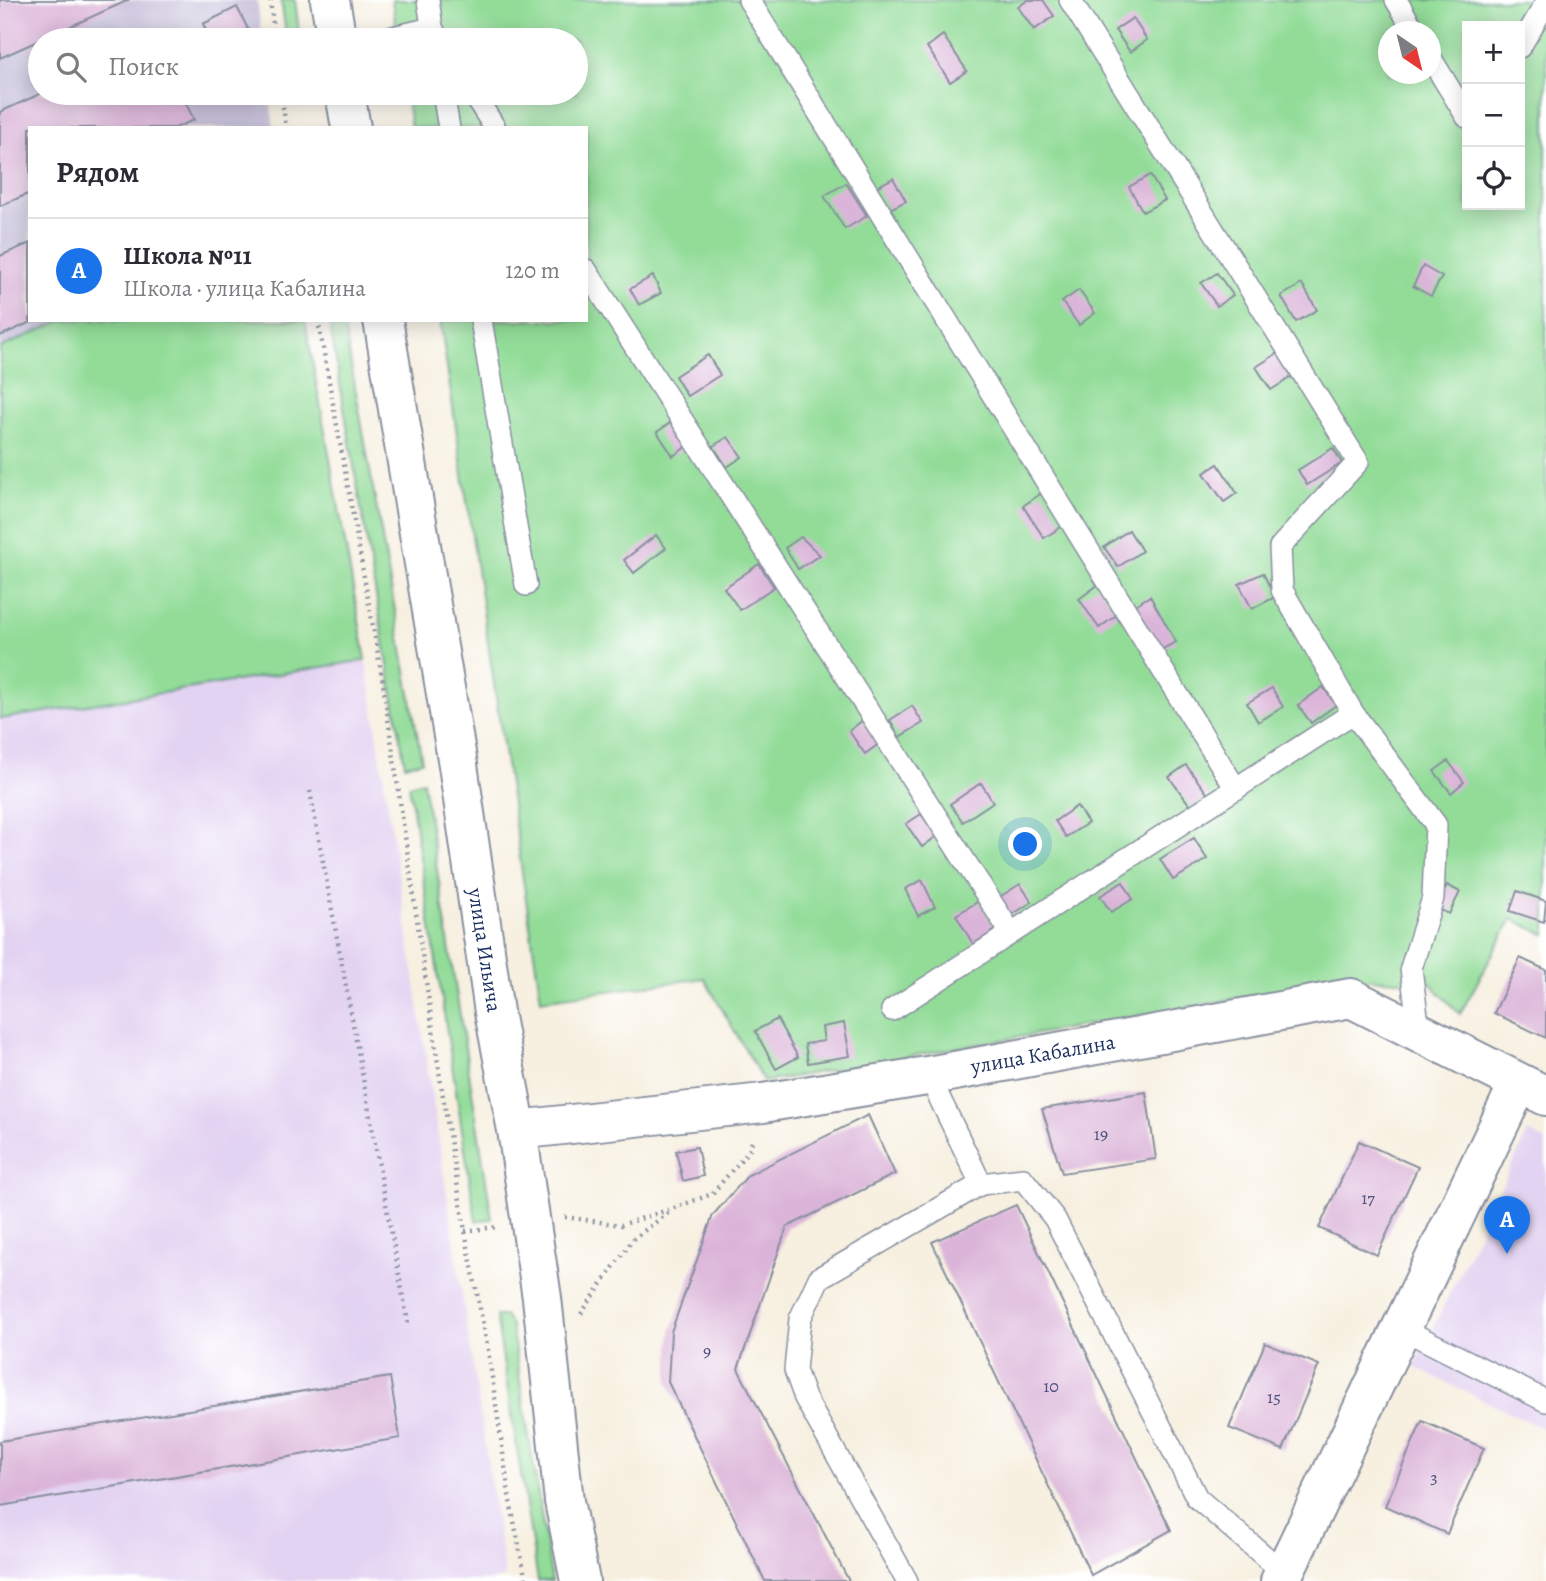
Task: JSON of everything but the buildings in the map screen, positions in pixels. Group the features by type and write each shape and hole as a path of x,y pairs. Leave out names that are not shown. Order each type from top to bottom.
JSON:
{"street":[{"path":"330,0 335,28"},
{"path":"347,105 351,126"},
{"name":"улица Ильича","path":"383,322 458,765 494,1012 517,1130 542,1298 564,1501 580,1581"},
{"name":"улица Кабалина","path":"517,1130 763,1104 1351,998 1533,1090"},
{"path":"1282,1577 1401,1328 1533,1090"}],"lane":[{"path":"428,0 433,28"},
{"path":"750,0 1236,789"},
{"path":"1070,0 1358,462 1280,548 1282,590 1353,713 1436,825 1433,898 1411,968 1419,1032"},
{"path":"1396,0 1408,21"},
{"path":"1525,39 1546,3"},
{"path":"1441,75 1462,109"},
{"path":"445,105 449,126"},
{"path":"481,105 494,126"},
{"path":"588,273 1010,933"},
{"path":"481,322 526,585"},
{"path":"892,1010 1353,713"},
{"path":"933,1075 938,1095 981,1184"},
{"path":"907,1581 805,1398 795,1370 800,1319 819,1279 981,1184 1023,1180 1055,1219 1197,1498 1282,1577"},
{"path":"1401,1328 1546,1401"}],"path":[{"path":"270,0 274,28"},
{"path":"283,105 286,126"},
{"path":"318,322 382,677 440,1078 488,1350 510,1501 526,1581"},
{"path":"310,791 408,1322"},
{"path":"558,1216 621,1225 712,1194 750,1149 763,1104"},
{"path":"579,1317 633,1239 674,1208"}],"shaded area":[{"path":"0,0 257,0 260,28 28,28 28,105 271,105 274,126 28,126 28,322 58,322 0,348"},
{"path":"366,660 505,1577 489,1581 0,1581 0,719"},
{"path":"1528,1132 1546,1141 1546,1430 1414,1367"}],"green space":[{"path":"281,0 295,0 298,28 285,28"},
{"path":"392,0 1546,0 1546,935 1512,919 1460,1014 1430,983 1354,978 764,1082 704,978 541,1000 440,322 588,322 588,126 411,126 408,105 588,105 588,28 396,28"},
{"path":"58,322 305,322 366,660 0,719 0,348"},
{"path":"329,322 343,322 422,761 405,765"},
{"path":"423,781 492,1219 476,1221 409,785"},
{"path":"496,1316 505,1316 511,1325 552,1581 538,1581"}],"place":[{"name":"Школа №11","path":"1507,1254"}]}
